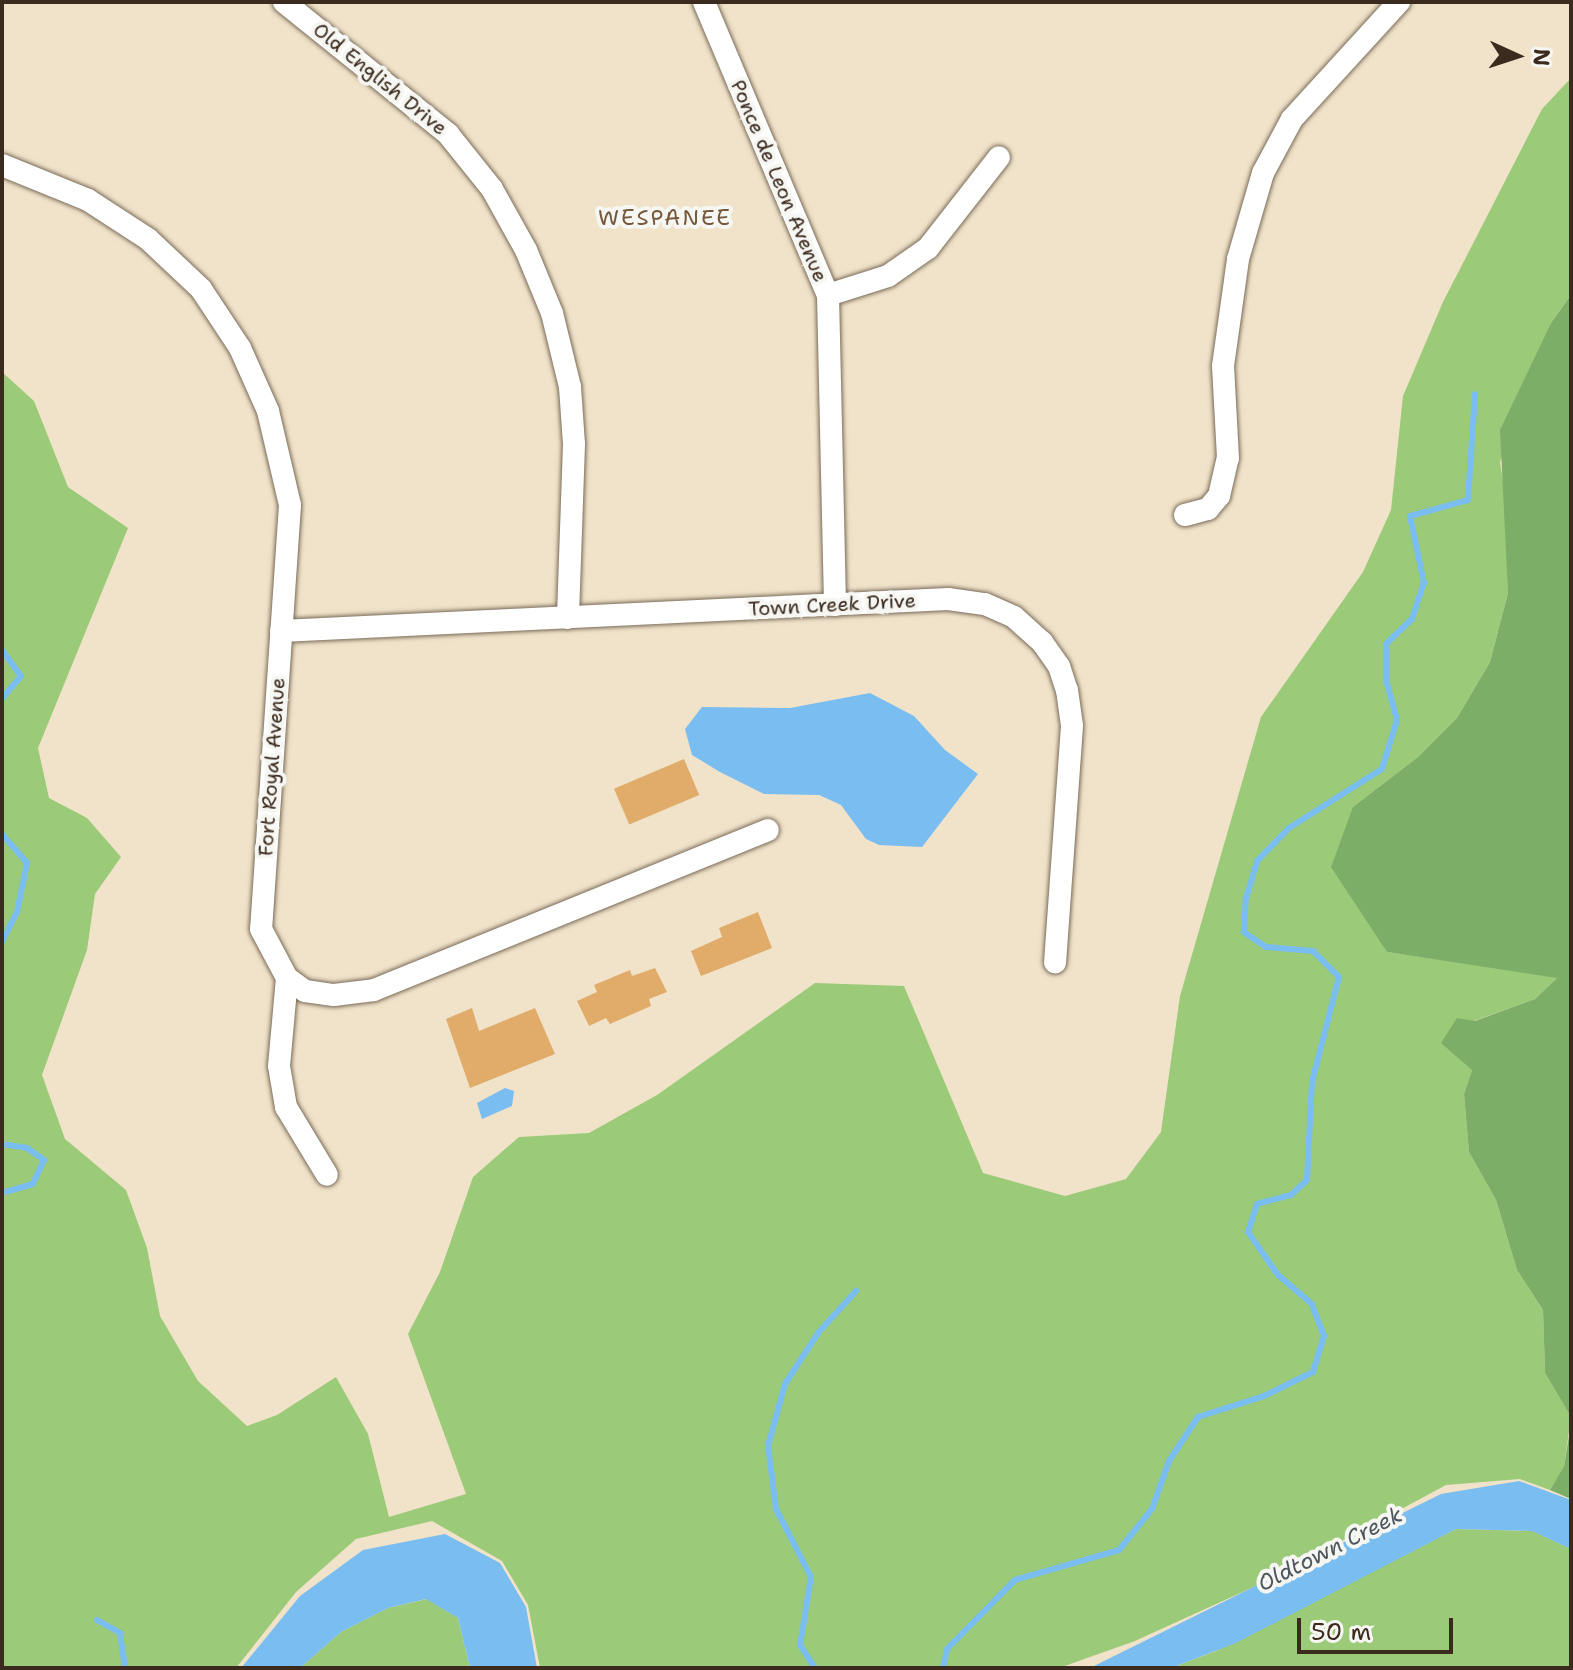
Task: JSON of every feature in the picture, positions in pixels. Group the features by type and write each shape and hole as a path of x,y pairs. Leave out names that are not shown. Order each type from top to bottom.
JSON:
{"street":[{"name":"Old English Drive","path":"284,2 448,134 492,189 526,250 552,313 570,387 574,444 568,618"},
{"name":"Ponce de Leon Avenue","path":"704,2 828,295 835,605"},
{"path":"1185,515 1208,509 1219,496 1228,458 1223,366 1238,259 1263,173 1292,119 1399,2"},
{"path":"828,295 888,276 928,248 999,157"},
{"name":"Fort Royal Avenue","path":"2,165 88,200 148,239 201,289 240,348 268,411 290,505 261,929 287,978"},
{"name":"Town Creek Drive","path":"281,631 948,599 985,604 1014,617 1059,666 1072,726 1055,962"},
{"path":"287,978 305,991 334,995 374,990 768,830"},
{"path":"287,978 279,1066 286,1107 327,1175"}],"green space":[{"path":"1571,78 1571,295 1551,323 1500,462 1507,508 1508,593 1490,662 1457,718 1418,757 1353,807 1365,914 1387,952 1558,977 1535,999 1474,1021 1472,1070 1464,1094 1469,1152 1496,1200 1517,1270 1543,1310 1545,1373 1571,1417 1564,1466 1550,1490 1520,1479 1446,1485 1273,1578 1135,1641 1059,1668 540,1668 528,1605 502,1561 432,1521 356,1539 296,1592 236,1668 2,1668 2,372 34,401 68,487 128,528 38,748 49,798 87,818 121,857 95,894 87,950 42,1075 65,1139 126,1190 147,1248 160,1316 198,1381 247,1426 277,1415 336,1377 368,1434 389,1517 466,1494 408,1334 440,1272 473,1177 519,1137 589,1133 657,1095 815,983 904,986 983,1173 1065,1196 1126,1179 1161,1132 1180,996 1261,717 1363,572 1391,510 1403,396 1443,302 1542,109"},
{"path":"1571,295 1571,1417 1545,1373 1543,1310 1517,1270 1496,1200 1469,1152 1464,1094 1472,1070 1441,1043 1457,1018 1475,1021 1535,999 1557,978 1387,952 1331,867 1353,807 1418,757 1457,718 1490,662 1508,593 1500,430 1551,323"},
{"path":"1571,1424 1571,1499 1550,1490 1564,1466"},
{"path":"1456,1529 1533,1531 1571,1549 1571,1668 1171,1668 1216,1651"},
{"path":"427,1599 458,1618 470,1668 300,1668 341,1632 388,1608"}],"water":[{"path":"870,693 914,716 945,750 978,774 922,847 879,845 866,839 841,805 819,795 764,794 692,755 685,729 702,707 790,708"},
{"path":"505,1088 514,1091 512,1106 482,1119 477,1103"},
{"path":"1519,1481 1571,1500 1571,1549 1532,1531 1456,1529 1236,1643 1171,1668 1090,1668 1441,1494"},
{"path":"445,1534 500,1563 526,1607 537,1668 470,1668 458,1618 426,1599 388,1608 341,1632 300,1668 241,1668 300,1596 363,1550"}],"building":[{"path":"684,759 699,795 629,825 614,789"},
{"path":"758,912 772,948 701,976 691,951 722,937 719,928"},
{"path":"655,968 667,992 649,999 651,1006 610,1024 606,1018 589,1026 577,1001 597,992 594,985 630,970 632,976"},
{"path":"472,1008 479,1031 535,1008 555,1054 470,1088 446,1019"}],"waterway":[{"path":"943,1668 947,1649 1015,1580 1119,1550 1152,1509 1169,1461 1198,1417 1264,1396 1313,1372 1324,1336 1312,1304 1278,1275 1248,1232 1257,1204 1291,1195 1307,1180 1312,1082 1339,977 1313,951 1266,947 1244,932 1246,898 1257,861 1289,828 1382,769 1397,720 1386,680 1386,644 1412,619 1424,583 1410,516 1468,500 1475,394"},
{"path":"2,650 21,676 2,699"},
{"path":"2,834 27,863 17,912 2,941"},
{"path":"2,1144 27,1148 44,1160 33,1184 2,1193"},
{"path":"815,1668 800,1645 811,1577 776,1509 768,1446 785,1384 818,1333 856,1291"},
{"path":"97,1620 120,1633 125,1668"}],"district":[{"name":"WESPANEE","path":"665,218"}],"water label":[{"name":"Oldtown Creek","path":"1330,1549"}]}
